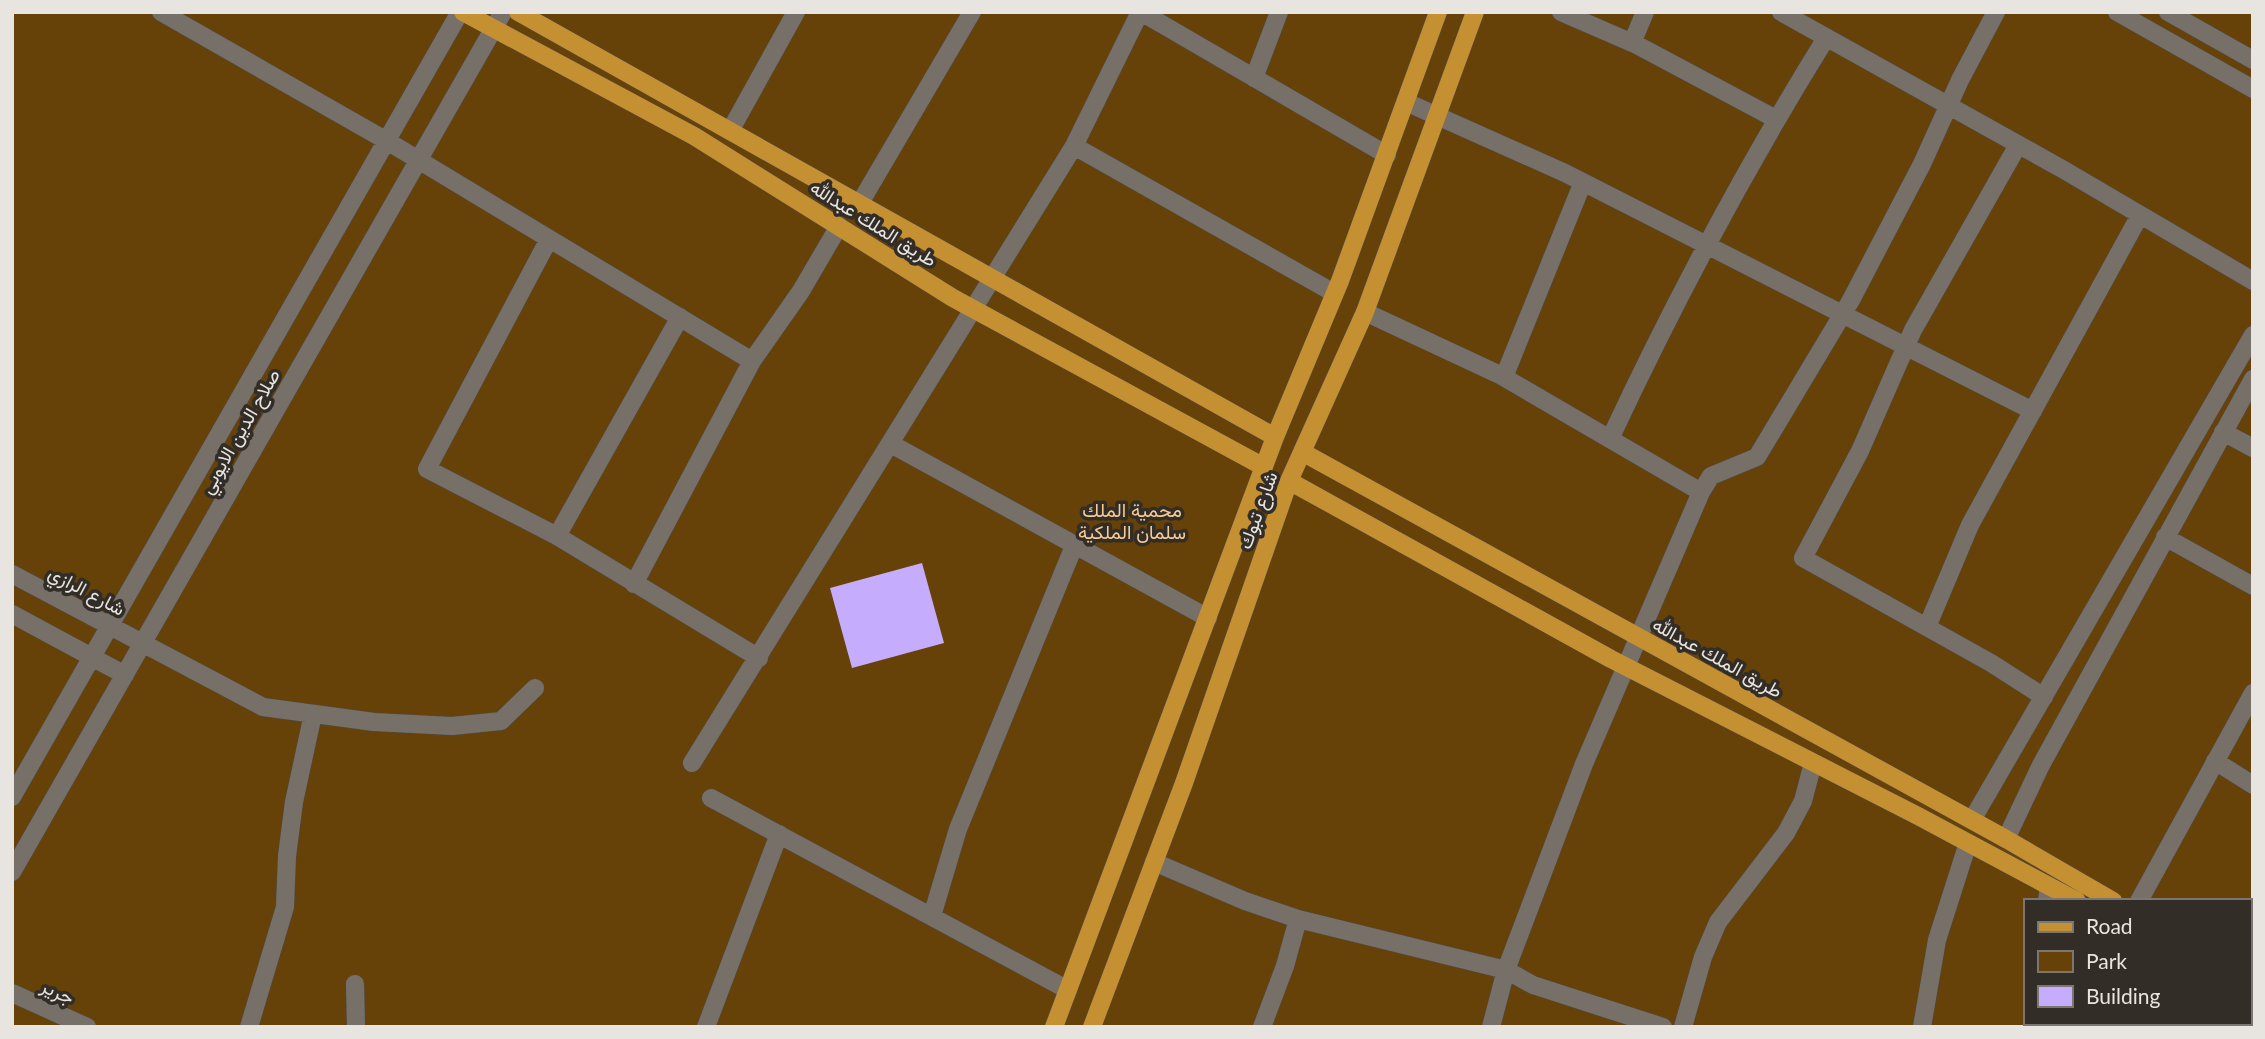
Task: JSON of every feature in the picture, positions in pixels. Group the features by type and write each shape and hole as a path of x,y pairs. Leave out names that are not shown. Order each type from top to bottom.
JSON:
{"main road":[{"name":"طريق الملك عبدالله","path":"462,12 694,136 971,308 1264,467"},
{"name":"طريق الملك عبدالله","path":"517,12 1275,437"},
{"name":"شارع تبوك","path":"1054,1027 1275,437 1387,155 1438,12"},
{"name":"شارع تبوك","path":"1092,1027 1154,862 1289,481 1365,312 1475,12"},
{"name":"طريق الملك عبدالله","path":"1302,452 1972,820 2110,899"},
{"path":"1289,481 1625,666 1969,843 2048,893 2070,899"}],"street":[{"path":"161,12 387,141 752,360"},
{"name":"صلاح الدين الايوبي","path":"12,797 462,12"},
{"name":"صلاح الدين الايوبي","path":"12,872 503,12"},
{"path":"730,131 796,12"},
{"path":"860,203 972,12"},
{"path":"692,763 891,444 971,308 993,278 1074,146 1140,12 1387,155"},
{"path":"1254,78 1279,12"},
{"path":"1561,12 1632,43 1776,119"},
{"path":"1632,43 1645,12"},
{"path":"1782,12 2253,281"},
{"path":"1491,1027 1506,970 1625,666 1701,492 1711,476 1757,457 1843,314 1922,164 1996,12"},
{"path":"2117,12 2253,89"},
{"path":"2168,12 2253,60"},
{"path":"1610,439 1776,119 1826,38"},
{"path":"1406,102 1583,182 2033,411"},
{"path":"2018,145 1906,346 1860,451 1803,558 1991,663 2043,697"},
{"path":"1074,146 1334,293"},
{"path":"1504,377 1583,182"},
{"path":"1927,627 1970,525 2140,215"},
{"path":"634,584 752,360 801,291 839,226"},
{"path":"549,239 427,469 557,536 759,658"},
{"path":"1365,312 1504,377 1701,492"},
{"path":"557,536 680,317"},
{"path":"1972,820 2253,335"},
{"path":"2006,839 2041,765 2253,379"},
{"path":"2223,432 2253,449"},
{"path":"891,444 1208,618"},
{"path":"2165,537 2253,586"},
{"path":"932,916 958,829 1074,546"},
{"name":"شارع الرازي","path":"12,574 264,707 452,726 501,720 535,688"},
{"path":"12,614 125,675"},
{"path":"2140,899 2253,693"},
{"path":"249,1027 285,907 286,856 294,802 313,714"},
{"path":"2215,761 2253,785"},
{"path":"1683,1027 1703,957 1718,922 1786,834 1803,801 1813,763"},
{"path":"711,798 1068,989"},
{"path":"706,1027 779,834"},
{"path":"1922,1027 1937,940 1969,843"},
{"path":"1154,862 1245,901 1298,919 1506,970 1533,985 1663,1027"},
{"path":"1262,1027 1285,966 1298,919"},
{"path":"355,984 356,1027"},
{"name":"جرير","path":"12,993 87,1027"}],"green space":[{"name":"محمية الملك سلمان الملكية","path":"12,12 2253,12 2253,1027 12,1027"}],"building":[{"path":"922,563 944,643 852,668 830,588"}]}
